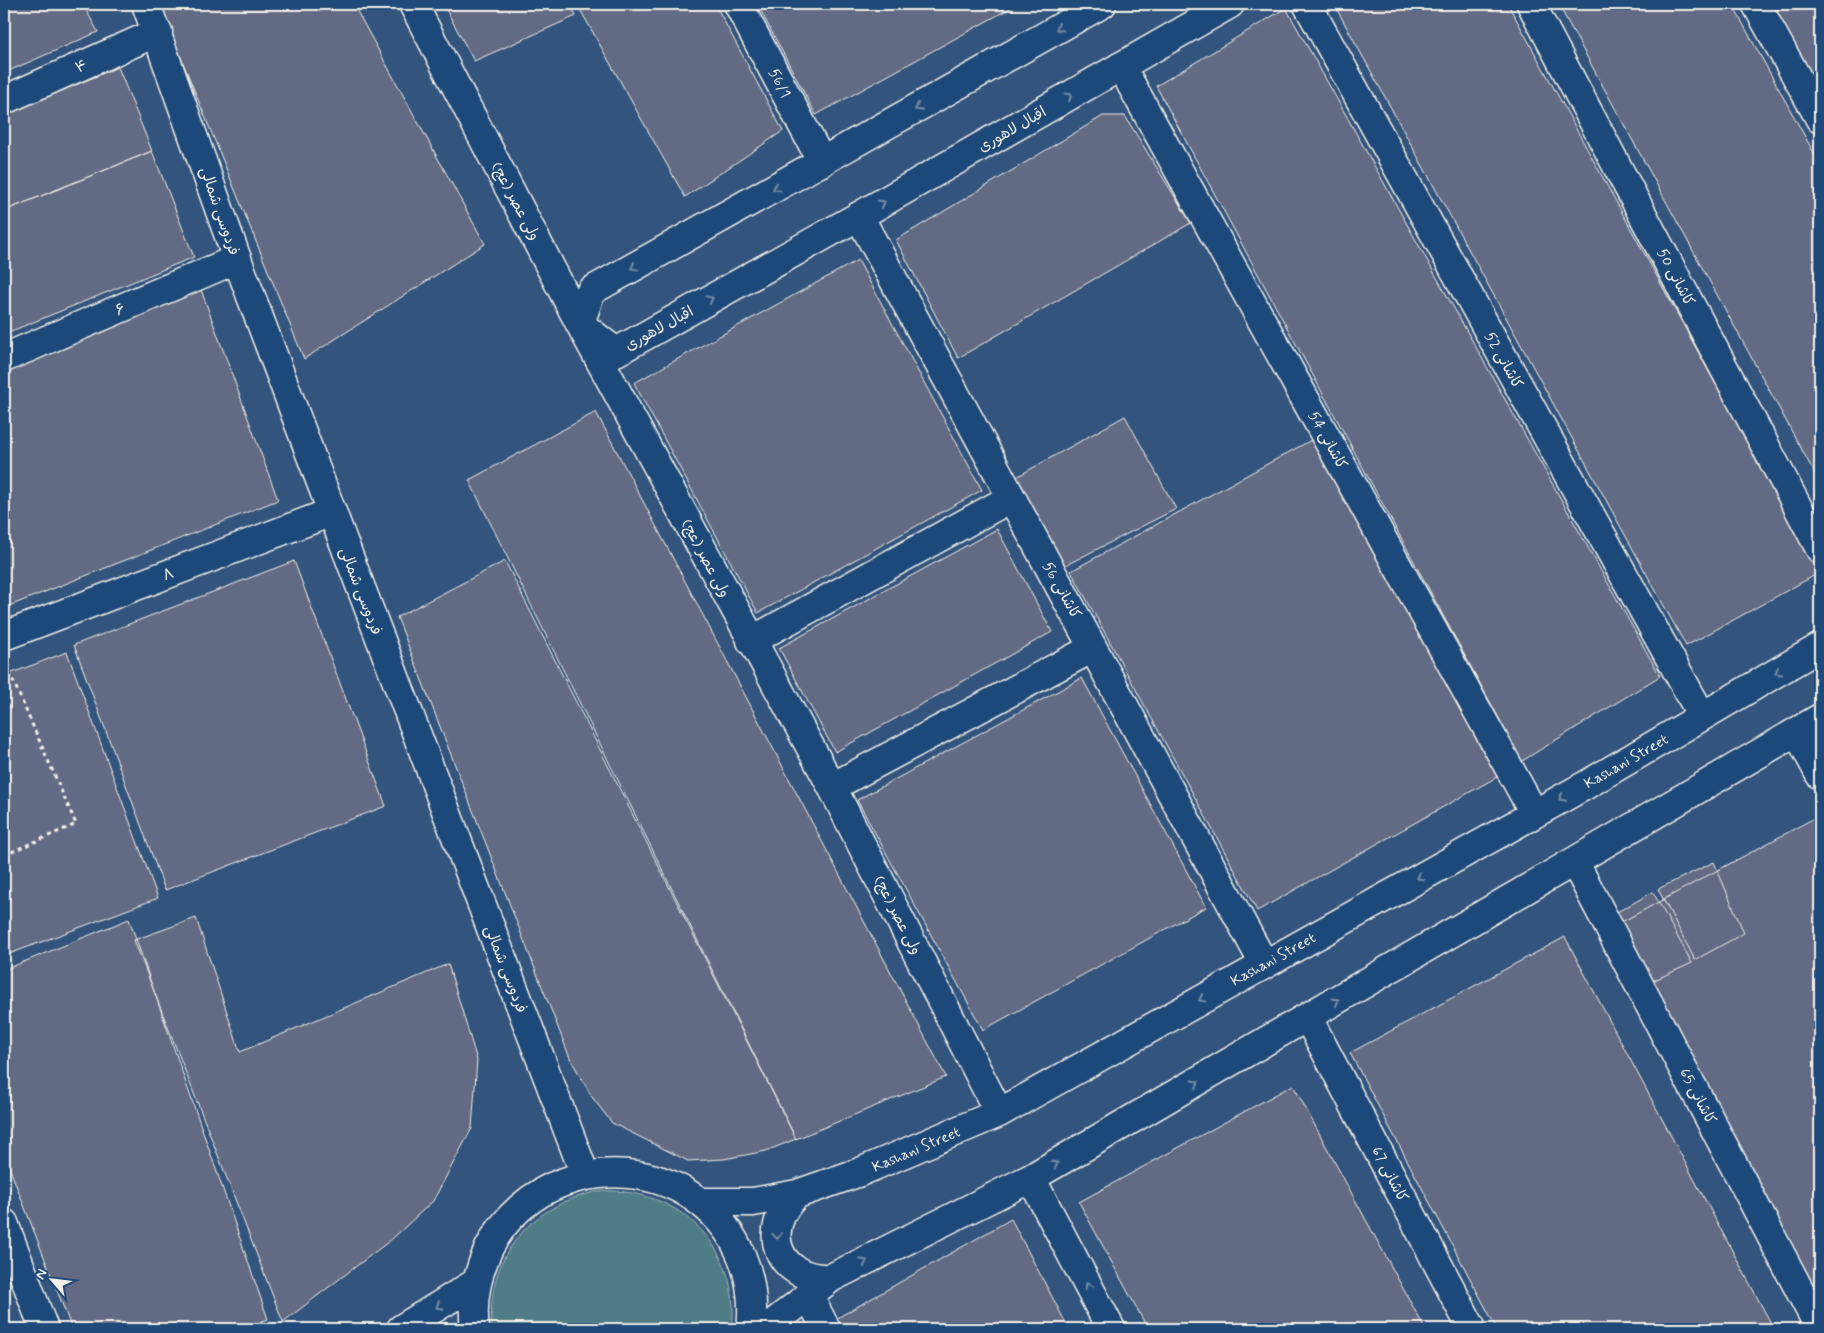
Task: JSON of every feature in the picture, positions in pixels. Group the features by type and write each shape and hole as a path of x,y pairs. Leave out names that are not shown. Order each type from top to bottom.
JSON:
{"main road":[{"name":"فردوسی شمالی","path":"146,4 158,32 237,259 585,1175"},
{"name":"ولی عصر (عج)","path":"413,4 580,324 832,787 999,1113"},
{"name":"56/1","path":"738,4 822,162"},
{"path":"580,324 591,291 1102,4"},
{"name":"اقبال لاهوری","path":"580,324 616,352 859,216 1230,4"},
{"name":"کاشانی 52","path":"1307,4 1702,716"},
{"name":"کاشانی 50","path":"1532,4 1820,549"},
{"path":"1756,4 1820,119"},
{"name":"۴","path":"4,100 158,32"},
{"name":"کاشانی 54","path":"1121,66 1534,813"},
{"name":"کاشانی 56","path":"859,216 1264,964"},
{"name":"۶","path":"4,358 237,259"},
{"path":"751,641 1011,498"},
{"name":"۸","path":"4,636 332,512"},
{"name":"Kashani Street","path":"700,1202 753,1202 797,1194 860,1172 999,1113 1534,813 1820,647"},
{"path":"832,787 1093,648"},
{"path":"766,1329 831,1278 1031,1178 1575,863 1820,718"},
{"path":"1797,732 1820,775"},
{"name":"کاشانی 65","path":"1575,863 1820,1329"},
{"name":"کاشانی 67","path":"1308,1018 1472,1329"},
{"path":"475,1329 474,1311 477,1282 492,1243 518,1210 552,1186 585,1175 626,1172 645,1175 683,1190 700,1202 722,1224 739,1251 752,1296 751,1329"},
{"path":"1031,1178 1111,1329"},
{"path":"797,1194 786,1204 779,1216 776,1229 777,1243 782,1257 791,1268 803,1276 817,1279 831,1278"},
{"path":"4,1223 44,1329"},
{"path":"400,1329 477,1282"},
{"path":"809,1296 826,1329"}],"path":[{"path":"4,659 76,824 4,855"}],"green space":[{"path":"600,1191 629,1192 656,1200 680,1212 700,1228 716,1249 727,1273 732,1300 732,1329 492,1329 492,1303 496,1279 505,1257 517,1238 533,1221 553,1208 575,1198"}],"building":[{"path":"4,4 83,4 98,32 4,73"},
{"path":"159,4 353,4 485,244 304,359"},
{"path":"443,4 570,4 576,16 474,61"},
{"path":"577,4 715,4 783,131 685,197"},
{"path":"757,4 1018,4 816,115"},
{"path":"1334,4 1508,4 1819,573 1686,646"},
{"path":"1558,4 1732,4 1820,164 1820,483"},
{"path":"1772,4 1820,4 1820,93"},
{"path":"1286,8 1660,676 1522,761 1156,86"},
{"path":"118,67 152,151 4,211 4,115"},
{"path":"1103,116 1125,116 1191,223 958,358 896,240"},
{"path":"152,151 194,257 4,334 4,211"},
{"path":"858,260 982,490 758,613 634,383"},
{"path":"200,287 278,500 4,608 4,371"},
{"path":"596,412 946,1077 796,1139 469,480"},
{"path":"1125,416 1176,509 1060,568 1013,479"},
{"path":"1315,438 1497,777 1257,911 1071,571"},
{"path":"997,529 1052,632 835,752 779,648"},
{"path":"294,561 386,806 165,890 74,645"},
{"path":"505,561 796,1139 766,1151 724,1159 688,1161 612,1123 592,1097 570,1058 397,617"},
{"path":"67,652 158,898 4,956 4,676"},
{"path":"1082,678 1206,907 983,1030 857,800"},
{"path":"1820,815 1820,1329 1605,931"},
{"path":"1714,862 1744,933 1695,960 1658,889"},
{"path":"1653,892 1692,963 1646,984 1610,916"},
{"path":"196,918 240,1052 448,964 477,1060 472,1128 433,1201 392,1239 283,1322 134,940"},
{"path":"129,919 268,1319 242,1329 72,1329 4,1154 4,970"},
{"path":"1565,937 1774,1329 1497,1329 1350,1053"},
{"path":"1293,1085 1425,1329 1148,1329 1079,1202"},
{"path":"1011,1219 1069,1329 837,1329 832,1321"}]}
